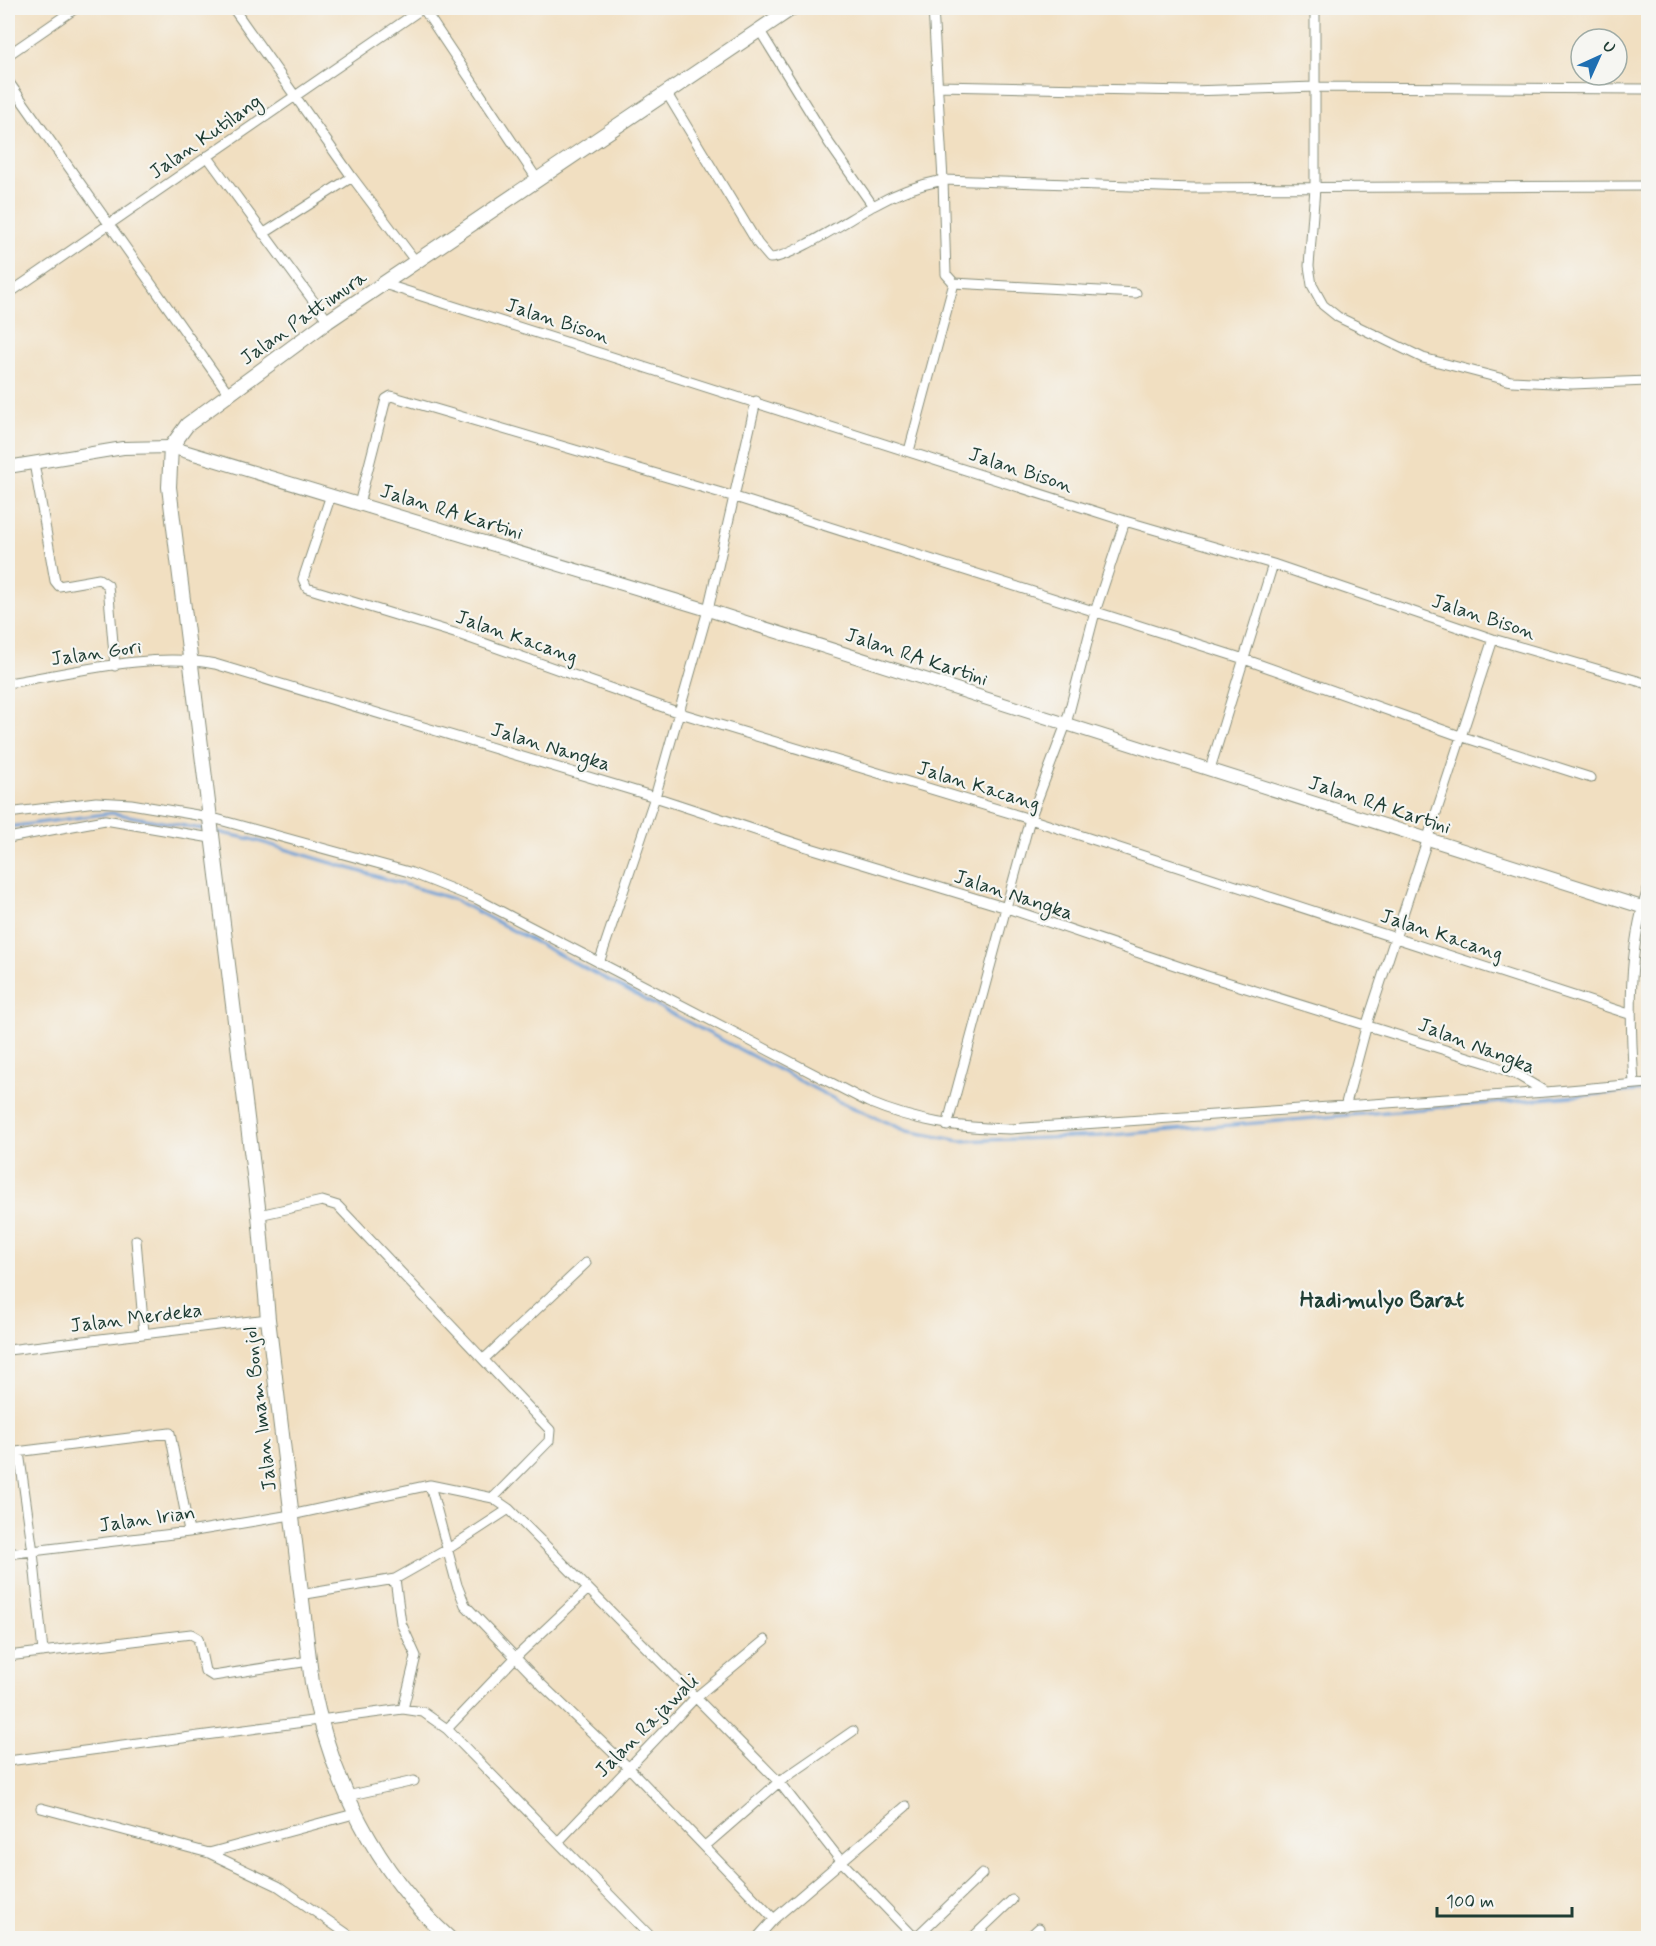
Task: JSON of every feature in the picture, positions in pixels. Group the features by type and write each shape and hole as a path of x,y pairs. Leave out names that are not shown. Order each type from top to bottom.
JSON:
{"main road":[{"name":"Jalan Pattimura","path":"171,447 187,425 328,321 792,8"},
{"name":"Jalan RA Kartini","path":"8,467 132,447 171,447 708,610 1210,769 1425,840 1645,908"},
{"path":"171,447 169,487 211,838"},
{"name":"Jalan Imam Bonjol","path":"211,838 259,1215 268,1319 300,1595 319,1720 354,1814 396,1881 448,1938"}],"street":[{"path":"8,55 76,8"},
{"path":"233,8 352,177 416,262"},
{"path":"423,8 537,179"},
{"name":"Jalan Kutilang","path":"8,294 295,94 423,8"},
{"path":"933,8 946,274 954,283 1136,293"},
{"path":"1315,8 1315,188 1309,266 1312,285 1323,305 1338,317 1423,358 1511,381 1572,384 1648,381"},
{"path":"760,31 829,143 873,206"},
{"path":"8,81 229,394"},
{"path":"938,86 1190,91 1315,87 1648,89"},
{"path":"666,92 758,244 770,258 776,258 806,243 907,189 943,180 1192,188 1648,186"},
{"path":"207,156 328,321"},
{"path":"263,234 352,177"},
{"path":"909,451 954,283"},
{"name":"Jalan Bison","path":"384,284 756,401 1125,521 1273,564 1493,639 1648,684"},
{"path":"359,504 386,399 391,396 735,497 1244,659 1460,736 1591,778"},
{"path":"599,963 656,797 677,712 708,610 756,401"},
{"path":"34,463 55,581 59,586 99,579 108,585 115,666"},
{"name":"Jalan Kacang","path":"331,495 303,579 307,588 461,635 677,712 1030,819 1629,1014"},
{"path":"947,1126 1030,819 1066,724 1095,612 1125,521"},
{"path":"1210,769 1273,564"},
{"path":"1346,1107 1367,1024 1394,937 1493,639"},
{"name":"Jalan Gori","path":"8,683 115,666 190,659"},
{"name":"Jalan Nangka","path":"190,659 237,670 656,797 852,861 1007,908 1204,975 1367,1024 1519,1076 1546,1092"},
{"name":"Jalan Nangka","path":"8,813 107,802 209,817 409,872 454,888 868,1102 908,1117 947,1126 1010,1129 1546,1092"},
{"path":"8,838 105,820 211,838"},
{"path":"1634,1084 1629,1014 1648,890"},
{"path":"1546,1092 1648,1083"},
{"path":"259,1215 322,1201 334,1203 550,1430 551,1435 493,1498"},
{"path":"136,1240 144,1333"},
{"path":"484,1359 586,1263"},
{"name":"Jalan Merdeka","path":"8,1350 268,1319"},
{"path":"8,1453 170,1433 189,1532"},
{"path":"19,1452 33,1551 43,1652"},
{"path":"774,1919 705,1846 515,1658 465,1605 457,1585 430,1485 493,1498 509,1509 778,1782 841,1861 915,1938 982,1874"},
{"name":"Jalan Irian","path":"8,1554 189,1532 291,1515 430,1485"},
{"path":"300,1595 394,1579 448,1549 509,1509"},
{"path":"394,1579 399,1616 416,1656 403,1709"},
{"path":"447,1729 515,1658 588,1588"},
{"path":"8,1656 191,1634 198,1638 205,1671 213,1676 309,1661"},
{"name":"Jalan Rajawali","path":"558,1842 695,1698 765,1640"},
{"path":"8,1761 403,1709 423,1712 447,1729 652,1938"},
{"path":"705,1846 778,1782 853,1731"},
{"path":"347,1796 414,1781"},
{"path":"757,1938 774,1919 906,1806"},
{"path":"41,1808 209,1853 278,1886 353,1938"},
{"path":"209,1853 354,1814"},
{"path":"972,1938 1012,1900"},
{"path":"1028,1938 1039,1928"}],"waterway":[{"path":"8,827 112,813 207,830"},
{"path":"217,832 251,839 453,899 840,1102 907,1131 961,1141 1100,1136 1648,1090"}],"district":[{"name":"Hadimulyo Barat","path":"1382,1299"}]}
